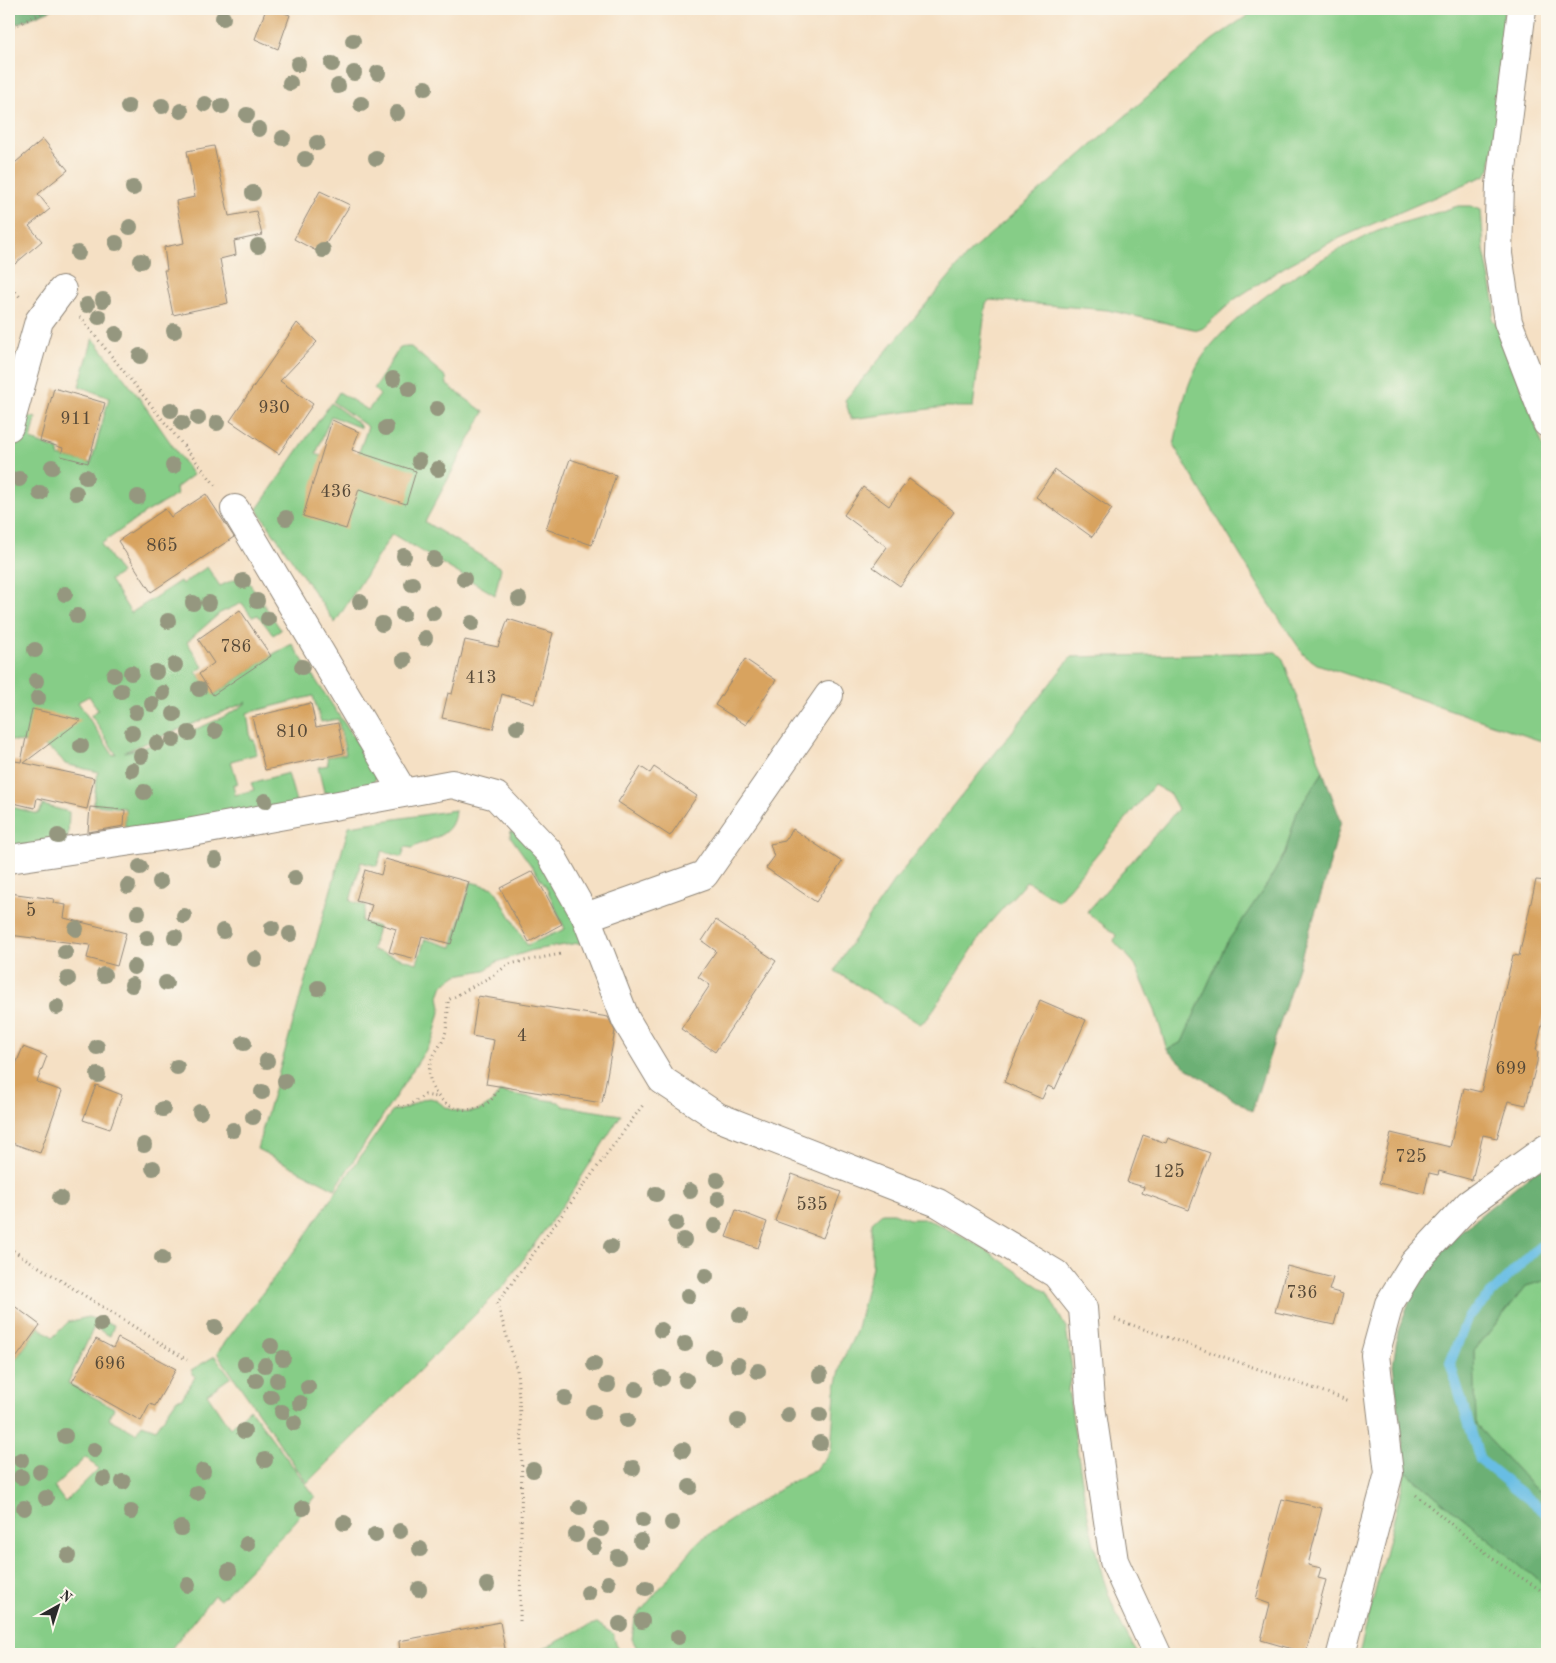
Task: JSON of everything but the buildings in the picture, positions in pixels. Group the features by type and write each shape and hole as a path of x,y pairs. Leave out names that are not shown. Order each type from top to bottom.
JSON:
{"street":[{"path":"1522,9 1500,185 1498,254 1508,322 1547,423"},
{"path":"9,427 39,321 62,290"},
{"path":"235,509 403,792"},
{"path":"586,917 704,875 829,695"},
{"path":"9,859 187,833 452,784 496,796 550,853 586,917 626,1020 662,1080 718,1117 938,1204 1056,1274 1084,1308 1090,1400 1114,1561 1157,1654"},
{"path":"1342,1654 1389,1473 1376,1355 1389,1304 1414,1263 1469,1204 1547,1148"}],"path":[{"path":"9,29 49,9"},
{"path":"62,290 74,309 235,509"},
{"path":"439,1099 429,1076 430,1063 445,1036 448,1000 494,975 509,964 561,954"},
{"path":"520,1620 522,1434 517,1370 497,1303 662,1080"},
{"path":"398,1106 406,1107 419,1098 433,1093 433,1088"},
{"path":"430,1094 454,1108 471,1109 489,1102 497,1090"},
{"path":"9,1248 186,1360"},
{"path":"1084,1308 1381,1412"},
{"path":"1389,1473 1497,1562 1547,1594"}],"green space":[{"path":"9,9 53,9 9,27"},
{"path":"1257,9 1504,9 1501,96 1490,169 1486,175 1333,241 1286,266 1235,299 1203,328 1198,330 1107,310 990,300 986,303 973,407 945,407 851,419 845,400 970,252 1212,40"},
{"path":"1458,206 1471,206 1481,210 1484,250 1495,305 1492,320 1500,328 1547,457 1547,743 1317,664 1304,655 1272,608 1174,446 1185,395 1197,366 1211,346 1229,326 1252,306 1304,270 1356,241 1388,227"},
{"path":"93,338 140,399 193,475 176,488 177,495 145,513 101,544 121,573 110,580 131,613 180,581 182,584 207,567 220,586 244,575 281,630 273,635 258,615 252,617 242,603 220,613 187,642 203,667 196,672 214,695 275,653 292,644 377,773 373,785 337,794 324,792 318,767 328,765 327,757 346,754 338,719 321,722 313,696 247,713 251,740 254,740 257,754 231,761 238,784 233,784 235,795 254,790 251,783 288,773 297,805 125,839 125,808 93,805 98,772 65,764 60,757 47,748 9,740 9,459 21,415 36,418 31,440 59,450 58,456 91,463 109,398 79,386","holes":["89,696 98,710 91,715 116,754 113,755 78,702","247,702 224,717 189,732 152,745 124,752"]},
{"path":"400,347 411,347 446,377 447,385 484,412 425,522 501,568 495,595 392,534 335,623 257,509 331,403 358,423 361,428 331,416 316,454 353,468 368,427 333,402 339,392 368,410 380,395 374,389"},
{"path":"1276,652 1283,659 1323,772 1297,812 1285,853 1268,883 1226,944 1182,1042 1167,1050 1154,1007 1134,963 1114,941 1116,935 1087,912 1178,809 1170,794 1154,785 1058,901 1027,881 988,925 928,1018 920,1024 835,971 844,954 892,884 1071,657"},
{"path":"1323,772 1341,821 1325,882 1252,1111 1187,1068 1167,1050 1182,1042 1226,944 1268,883 1285,853 1297,812"},
{"path":"43,805 69,812 68,836 63,847 9,851 9,806 38,814"},
{"path":"455,810 451,826 446,831 412,848 405,847 402,857 382,851 377,866 361,862 350,901 366,906 361,921 378,927 372,950 417,963 425,939 452,947 471,882 494,888 527,945 565,929 545,885 510,836 511,831 527,838 589,940 533,950 497,962 485,970 457,975 443,985 439,996 441,1008 433,1039 335,1189 257,1149 349,826"},
{"path":"500,1092 559,1102 563,1106 621,1115 570,1195 504,1286 307,1483 217,1353 298,1246 393,1110 403,1109 429,1098 461,1112 476,1111 489,1104"},
{"path":"1547,1168 1547,1280 1526,1286 1474,1351 1476,1425 1533,1487 1547,1498 1547,1587 1406,1472 1393,1365 1398,1331 1417,1281 1445,1244 1536,1170"},
{"path":"882,1213 894,1213 909,1219 928,1219 980,1246 1047,1292 1066,1328 1072,1369 1068,1390 1090,1527 1098,1561 1108,1594 1138,1654 640,1654 632,1639 635,1618 700,1540 782,1487 816,1469 831,1451 835,1392 842,1361 856,1332 872,1267 872,1222"},
{"path":"1547,1280 1547,1498 1533,1487 1476,1425 1474,1351 1526,1286"},
{"path":"88,1317 114,1325 110,1336 94,1327 68,1383 114,1408 109,1419 136,1433 142,1424 156,1429 177,1399 182,1398 195,1377 191,1370 215,1356 231,1377 207,1394 230,1428 250,1409 315,1496 295,1522 220,1600 214,1595 167,1654 9,1654 9,1369 39,1327 53,1337 68,1322","holes":["86,1457 98,1469 65,1502 54,1487"]},
{"path":"1406,1472 1547,1587 1547,1654 1359,1654"},
{"path":"597,1623 613,1634 619,1654 544,1654 543,1648"}],"waterway":[{"path":"1547,1244 1537,1248 1468,1317 1450,1363 1480,1460 1547,1514"}]}
